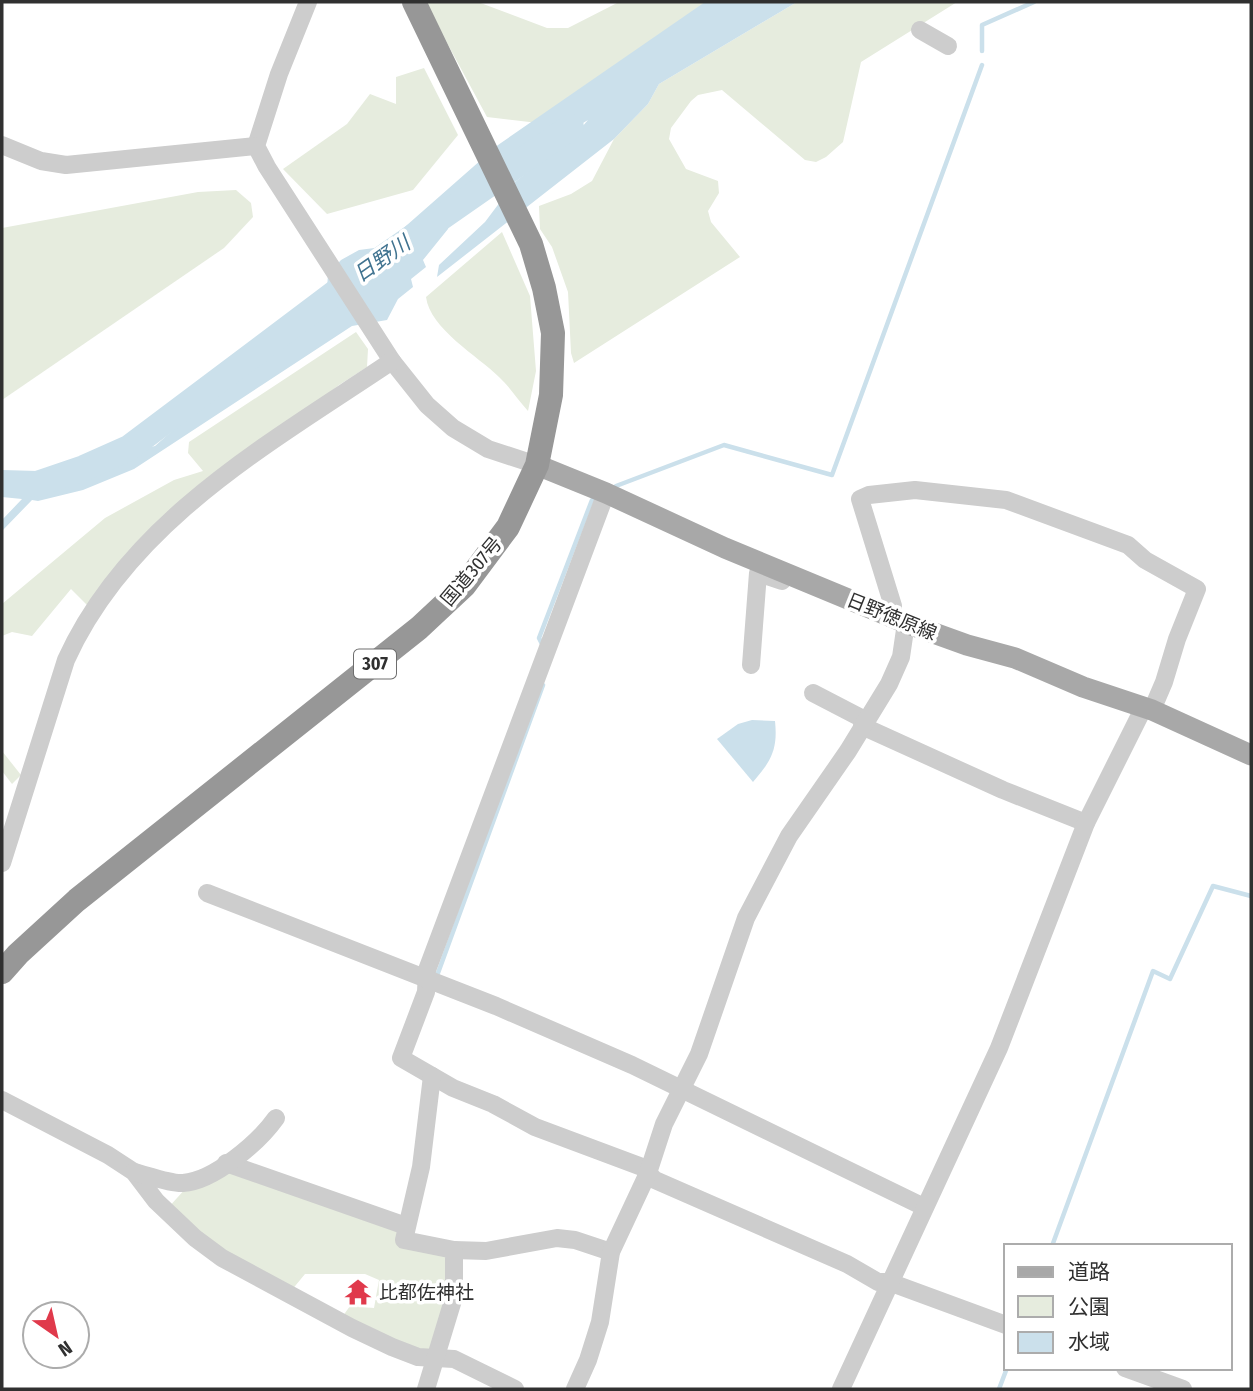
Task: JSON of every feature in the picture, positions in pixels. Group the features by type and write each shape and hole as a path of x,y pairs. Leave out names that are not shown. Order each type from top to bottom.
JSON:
{"highway":[{"name":"国道307号","path":"4,968 77,900 419,628 464,586 508,527 537,465 551,395 553,333 544,288 531,244 418,9"}],"main road":[{"name":"日野徳原線","path":"537,465 606,493 725,548 899,620 967,645 1015,658 1083,687 1148,708 1251,755"}],"street":[{"path":"308,2 279,74 256,146 392,361 427,405 453,428 488,449 537,465"},
{"path":"920,30 948,46"},
{"path":"2,145 41,160 66,164 256,146"},
{"path":"2,863 66,660 79,633 132,559 166,523 230,471 392,361"},
{"path":"575,1389 600,1322 611,1252 648,1173 664,1124 699,1054 746,918 789,836 848,751 889,684 901,657 899,620 860,499 869,495 915,490 1006,500 1128,545 1145,560 1197,589 1177,639 1164,682 1086,823 1003,1038 841,1389"},
{"path":"606,493 432,957 426,992 401,1058 535,1127 642,1167 655,1180 847,1264 878,1282 889,1282 1004,1324"},
{"path":"751,665 758,573 794,584 799,578"},
{"path":"813,693 863,723 990,784 1086,823"},
{"path":"207,893 496,1006 632,1065 913,1199 924,1207"},
{"path":"432,1076 421,1167 404,1240 454,1250 486,1251 557,1238 575,1240 611,1252"},
{"path":"2,1100 108,1154 134,1172 156,1201 195,1238 222,1258 352,1328 418,1357 454,1359 515,1389"},
{"path":"134,1172 182,1183 210,1174 266,1133 276,1118"},
{"path":"226,1163 406,1226"},
{"path":"426,1389 454,1297 454,1250"},
{"path":"1131,1370 1183,1389"}],"green space":[{"path":"425,2 478,2 547,28 568,28 619,2 713,2 555,125 487,117"},
{"path":"797,2 957,2 861,62 843,142 816,162 805,160 722,90 698,95 691,101 671,128 669,139 686,169 718,181 719,193 708,211 711,222 740,257 574,363 571,353 568,292 552,247 540,229 539,206 571,194 592,181 614,139 648,104 659,84"},
{"path":"424,68 458,135 413,190 327,214 283,169 347,124 370,94 396,104 396,77"},
{"path":"236,190 251,203 253,217 224,248 2,400 2,228 198,192"},
{"path":"502,232 530,296 536,371 528,411 499,377 445,331 429,309 426,297"},
{"path":"356,332 368,349 367,367 339,385 140,541 88,606 71,589 32,636 12,632 2,636 2,604 105,518 174,480 203,471 188,453 189,442"},
{"path":"2,751 21,775 12,784 2,771"},
{"path":"228,1171 398,1229 448,1253 449,1296 434,1354 340,1320 350,1306 374,1308 379,1280 365,1274 305,1274 291,1291 225,1254 167,1209 187,1187"}],"water":[{"path":"705,2 797,2 659,84 648,104 614,139 437,277 439,265 485,222 515,182 575,135 588,120 507,169 452,212 448,229 423,260 426,267 411,279 413,287 398,299 387,320 352,326 134,469 83,490 38,501 32,500 2,531 2,520 22,499 2,497 2,477 32,472 83,472 128,456 137,450 155,446 233,377 315,313 327,289 328,274 341,260 359,250 382,247 498,145","holes":["436,215 439,224 407,257 382,265 384,253"]},
{"path":"752,720 775,721 776,731 772,754 753,782 717,739 738,724"}],"waterway":[{"path":"982,51 982,25 1034,2"},
{"path":"616,486 724,445 832,475 982,65"},
{"name":"日野川","path":"2,483 37,484 84,468 129,448 367,269 571,127"},
{"path":"542,644 539,638 592,500"},
{"path":"438,973 543,685"},
{"path":"1053,1244 1153,971 1170,979 1213,886 1251,896"},
{"path":"999,1389 1006,1370"}],"place":[{"name":"比都佐神社","path":"358,1292"}]}
